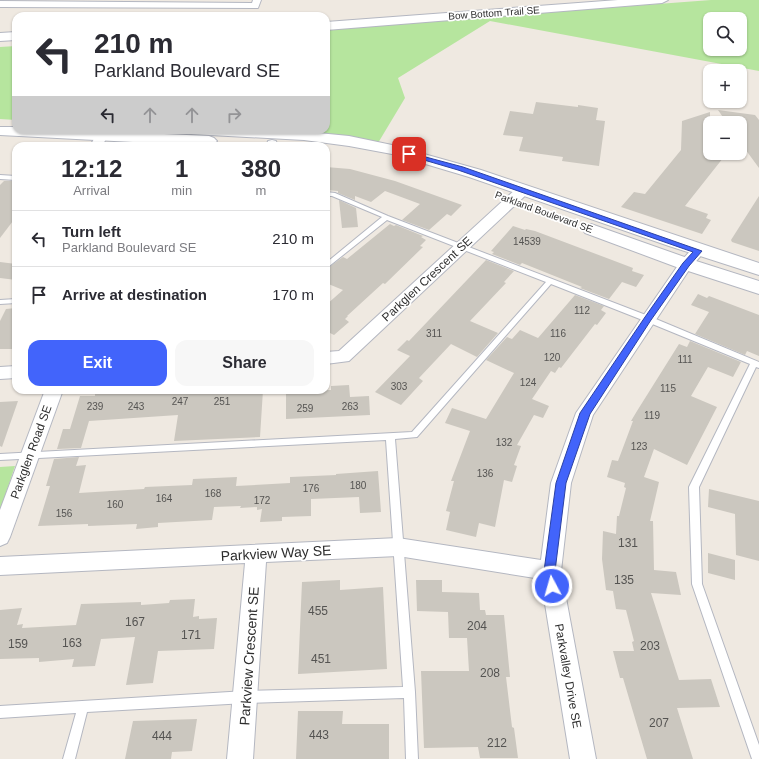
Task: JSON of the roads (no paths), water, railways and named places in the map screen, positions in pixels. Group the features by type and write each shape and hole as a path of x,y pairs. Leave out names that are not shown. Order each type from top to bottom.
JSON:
{"street":[{"path":"0,4 255,6 257,0"},
{"name":"Bow Bottom Trail SE","path":"330,19 579,0"},
{"name":"Bow Bottom Trail SE","path":"330,26 662,0"},
{"path":"0,37 12,36"},
{"path":"0,44 12,43"},
{"path":"0,122 12,123"},
{"path":"0,131 12,132"},
{"path":"50,134 208,142"},
{"name":"Parkland Boulevard SE","path":"272,134 334,138 372,145 432,160 518,195 692,258 759,288"},
{"name":"Parkland Boulevard SE","path":"330,149 343,151 518,195"},
{"name":"Parkglen Crescent SE","path":"330,358 343,357 518,195"},
{"name":"Parkland Boulevard SE","path":"692,258 759,269"},
{"name":"Parkvalley Drive SE","path":"583,759 550,571 561,483 585,413 648,318 692,258"},
{"path":"0,373 12,372"},
{"name":"Parkglen Road SE","path":"0,537 53,394"},
{"name":"Parkview Way SE","path":"0,566 398,547 550,571"},
{"name":"Parkview Crescent SE","path":"240,759 256,554"}],"lane":[{"path":"0,177 12,178"},
{"path":"330,194 550,282 648,318 757,364 694,487 697,584 758,759"},
{"path":"330,263 386,217"},
{"path":"0,457 414,435 550,282"},
{"path":"0,302 12,301"},
{"path":"390,436 409,692 412,759"},
{"path":"0,712 246,697 409,692"},
{"path":"69,759 83,707"}]}
